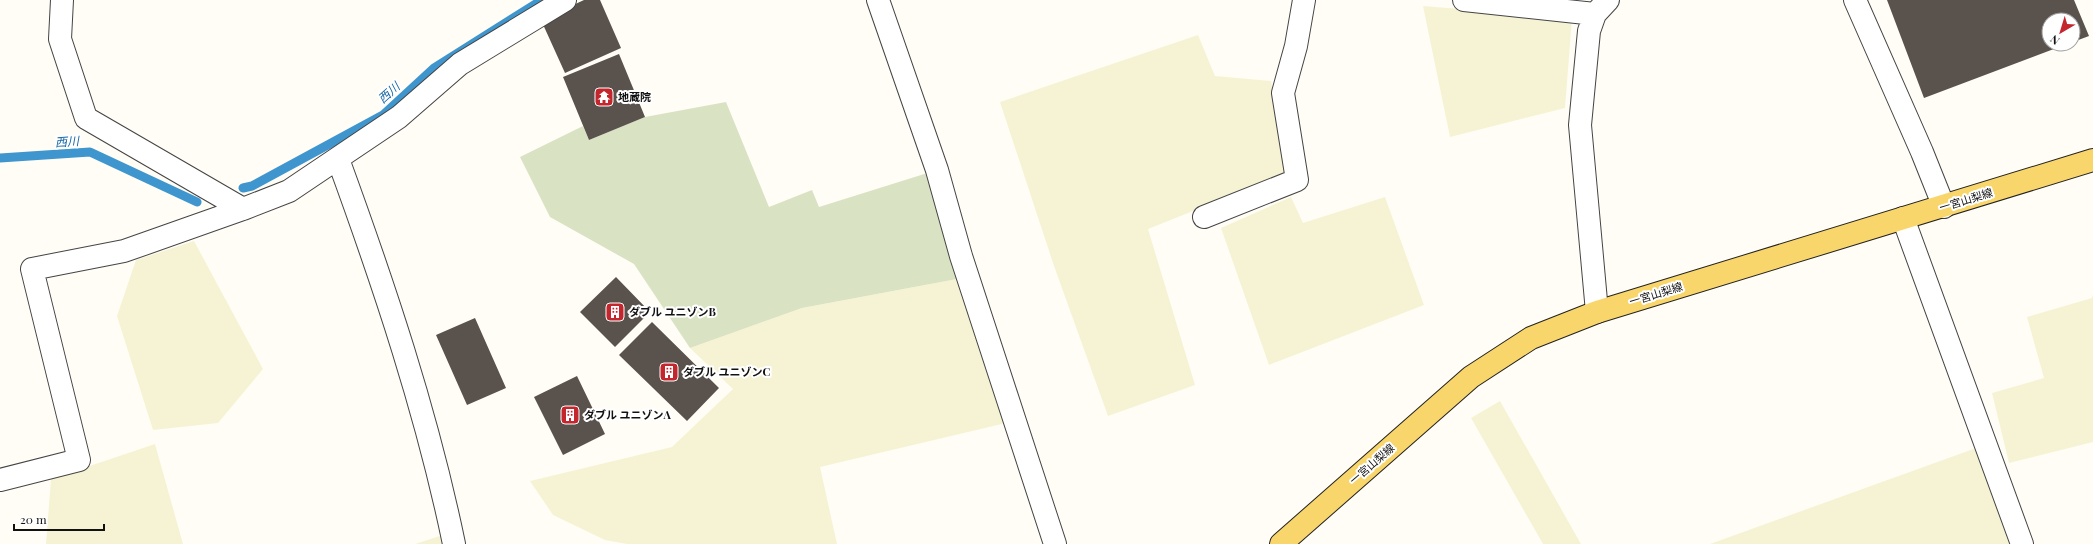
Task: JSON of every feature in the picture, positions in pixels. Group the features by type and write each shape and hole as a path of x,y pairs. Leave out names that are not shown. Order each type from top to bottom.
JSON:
{"main road":[{"name":"一宮山梨線","path":"1281,544 1471,378 1531,338 1597,312 1903,218 1944,207 2093,160"}],"street":[{"path":"62,0 60,39 86,118 243,209"},
{"path":"0,480 79,460 32,269 124,251 289,191 399,117 460,64 565,0"},
{"path":"878,0 937,170 961,256 1055,544"},
{"path":"1204,217 1297,180 1283,93 1296,46 1304,0"},
{"path":"1464,0 1602,7 1588,30 1580,125 1597,312"},
{"path":"1855,0 1922,152 1944,207"},
{"path":"338,159 410,371 446,504 454,544"},
{"path":"1903,218 2022,544"}],"shaded area":[{"path":"1423,6 1572,18 1565,108 1450,137"},
{"path":"1198,35 1215,76 1271,81 1286,174 1148,229 1195,385 1108,416 1054,266 1000,102"},
{"path":"1291,197 1303,223 1385,197 1424,305 1269,365 1221,228"},
{"path":"194,241 263,369 218,423 153,430 117,316 136,260"},
{"path":"957,279 1006,423 820,467 837,544 627,544 605,540 553,515 530,481 672,447 733,389 690,348 802,308"},
{"path":"2093,294 2093,442 2009,463 1992,393 2044,378 2027,317 2092,298"},
{"path":"1500,401 1581,544 1543,544 1471,418"},
{"path":"155,444 183,544 46,544 51,479"},
{"path":"1979,447 2014,544 1710,544"},
{"path":"443,535 445,544 415,544"}],"green space":[{"path":"726,102 769,207 812,190 819,207 937,170 957,279 802,308 690,348 634,264 550,217 520,157 583,126 589,140 645,117"}],"building":[{"path":"584,0 600,0 621,48 565,73 541,20"},
{"path":"1887,0 2074,0 2079,12 2041,12 2041,52 2046,52 1924,98"},
{"path":"2081,17 2089,36 2081,39"},
{"name":"地蔵院","path":"619,54 645,117 589,140 563,77"},
{"name":"ダブル ユニゾンB","path":"616,277 650,312 615,347 580,312"},
{"path":"475,318 506,388 467,405 436,335"},
{"name":"ダブル ユニゾンC","path":"652,322 719,388 687,421 619,355"},
{"name":"ダブル ユニゾンA","path":"577,376 605,434 563,455 534,397"}],"waterway":[{"name":"西川","path":"243,188 252,186 383,115 434,68 542,0"},
{"name":"西川","path":"0,158 90,152 197,202"}],"place":[{"name":"地蔵院","path":"604,97"},
{"name":"ダブル ユニゾンB","path":"615,312"},
{"name":"ダブル ユニゾンC","path":"669,372"},
{"name":"ダブル ユニゾンA","path":"570,415"}]}
